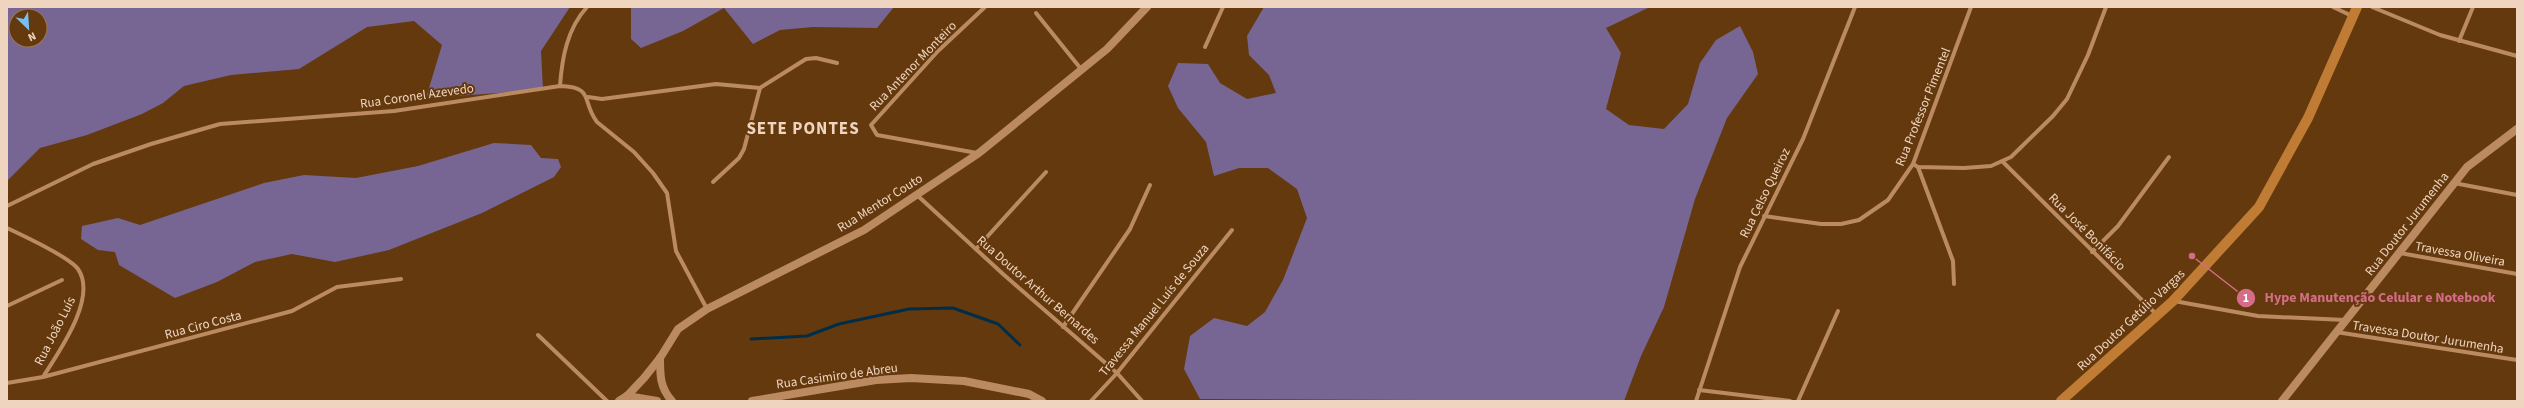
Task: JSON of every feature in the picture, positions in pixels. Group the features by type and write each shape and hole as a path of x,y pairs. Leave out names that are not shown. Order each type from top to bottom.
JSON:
{"main road":[{"name":"Rua Doutor Getúlio Vargas","path":"2061,401 2173,301 2259,207 2303,129 2357,7"}],"street":[{"path":"560,86 564,50 572,30 587,7"},
{"name":"Rua Antenor Monteiro","path":"979,153 876,135 871,125 938,51 985,7"},
{"name":"Rua Mentor Couto","path":"619,401 627,396 660,358 678,329 707,309 864,230 918,196 979,153 1081,69 1122,35 1147,7"},
{"path":"1205,47 1222,7"},
{"name":"Rua Celso Queiroz","path":"1696,401 1740,267 1803,139 1855,7"},
{"name":"Rua Professor Pimentel","path":"1764,216 1821,224 1841,224 1859,220 1888,200 1913,164 1971,7"},
{"path":"1913,164 1918,167 1964,168 2003,162 2023,146 2067,99 2088,55 2106,7"},
{"path":"2333,7 2353,17"},
{"path":"2372,7 2459,41 2517,56"},
{"path":"2459,41 2473,7"},
{"path":"1036,14 1081,69"},
{"path":"707,309 676,251 667,193 653,173 634,152 597,122 592,116 588,97 602,99 716,84 760,88 806,59 816,58 837,63"},
{"name":"Rua Coronel Azevedo","path":"7,206 93,164 151,144 220,124 394,110 560,86 580,88 588,97"},
{"path":"714,182 740,158 744,150 760,88"},
{"name":"Rua Doutor Jurumenha","path":"2282,401 2344,320 2400,253 2467,167 2517,130"},
{"path":"2092,252 2118,226 2169,157"},
{"name":"Rua José Bonifácio","path":"2003,162 2157,316"},
{"path":"1918,167 1953,261 1954,284"},
{"path":"976,249 1046,172"},
{"path":"2454,183 2517,195"},
{"path":"1064,327 1130,229 1150,185"},
{"name":"Rua Doutor Arthur Bernardes","path":"918,196 1064,327 1117,372 1142,401"},
{"name":"Rua João Luís","path":"7,228 64,257 78,270 84,297 64,342 43,377"},
{"name":"Travessa Manuel Luís de Souza","path":"1091,401 1117,372 1232,230"},
{"name":"Travessa Oliveira","path":"2400,253 2517,274"},
{"name":"Rua Ciro Costa","path":"7,383 43,377 292,311 337,287 401,279"},
{"path":"7,306 62,280"},
{"path":"2173,301 2258,316 2344,320"},
{"path":"1798,401 1838,311"},
{"name":"Travessa Doutor Jurumenha","path":"2335,332 2517,360"},
{"path":"538,335 607,401"},
{"path":"660,358 660,377 666,394 672,401"},
{"name":"Rua Casimiro de Abreu","path":"752,401 876,380 911,378 964,381 1029,394 1042,401"},
{"path":"1700,390 1790,401"},
{"path":"627,396 657,401"}],"shaded area":[{"path":"7,7 570,7 541,51 543,90 426,98 442,45 414,21 367,27 299,69 231,75 184,86 163,103 142,114 87,135 40,148 7,181"},
{"path":"631,7 894,7 877,28 813,27 780,30 753,44 724,8 683,31 641,48 631,39"},
{"path":"1264,7 1650,7 1606,28 1621,53 1606,109 1629,125 1664,129 1688,104 1700,63 1716,40 1740,26 1753,52 1758,74 1727,118 1695,199 1664,307 1641,356 1624,401 1200,399 1184,369 1190,336 1214,318 1247,326 1265,312 1283,280 1307,218 1297,189 1268,168 1239,168 1214,176 1206,142 1178,108 1168,86 1178,63 1208,64 1220,83 1247,99 1276,93 1269,75 1249,55 1247,36"},
{"path":"494,143 531,145 541,158 558,159 561,167 554,177 482,213 389,250 335,262 292,254 255,262 217,282 175,298 119,265 115,252 98,250 81,239 82,226 118,218 140,225 264,183 304,175 356,178 418,166"}],"waterway":[{"path":"751,339 807,336 839,324 909,309 953,308 998,324 1020,345"}],"place":[{"name":"Hype Manutenção Celular e Notebook","path":"2192,256"}],"district":[{"name":"SETE PONTES","path":"803,129"}]}
